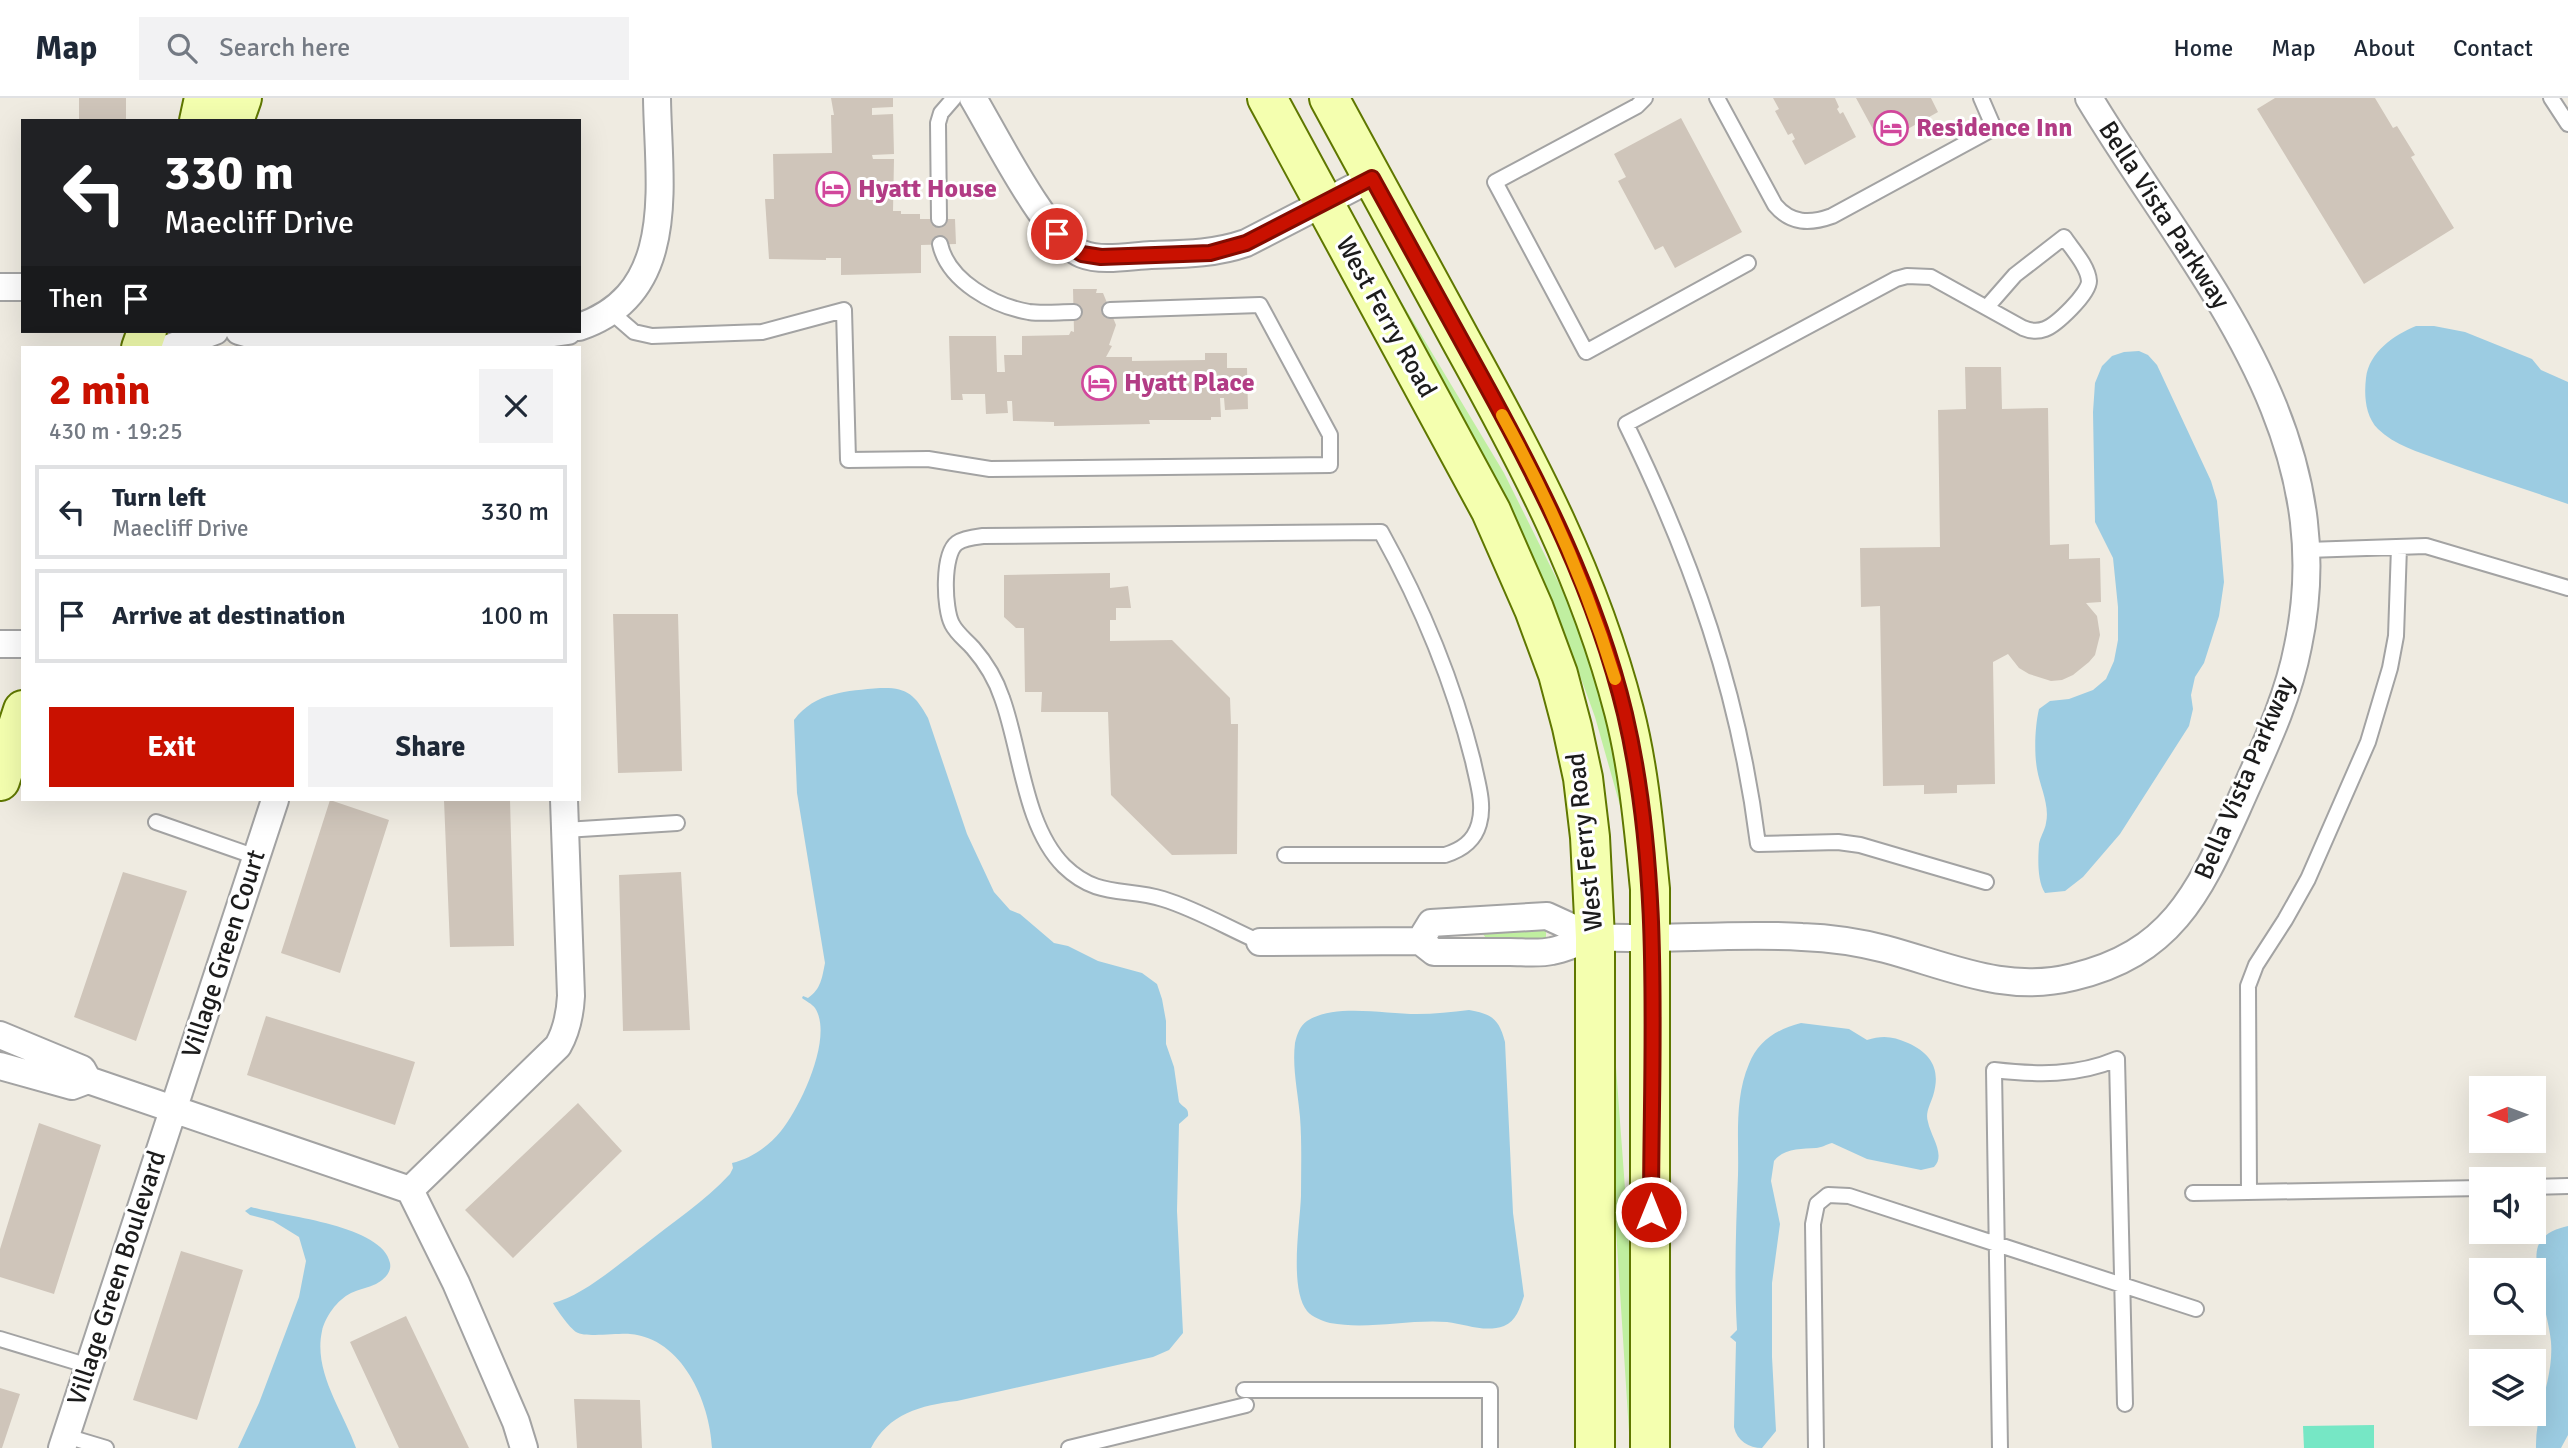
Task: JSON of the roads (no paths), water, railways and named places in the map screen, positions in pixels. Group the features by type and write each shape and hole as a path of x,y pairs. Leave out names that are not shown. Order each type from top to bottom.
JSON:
{"main road":[{"path":"199,119 204,98"},
{"path":"235,119 242,98"},
{"name":"West Ferry Road","path":"1267,98 1491,511 1534,609 1558,674 1583,778 1592,870 1595,938 1595,1448"},
{"name":"West Ferry Road","path":"1329,98 1522,451 1558,523 1583,583 1605,647 1627,725 1644,825 1650,889 1650,1448"},
{"path":"0,781 21,716"}],"street":[{"path":"581,326 611,312 629,297 641,280 657,238 657,98"},
{"path":"973,98 1044,218 1068,246 1082,254 1101,257 1228,250 1372,178"},
{"name":"Bella Vista Parkway","path":"1595,938 1799,936 1842,940 1887,949 1982,978 2051,982 2072,978 2123,960 2163,933 2178,919 2206,874 2236,812 2289,683 2304,611 2304,518 2295,467 2274,403 2247,346 2089,98"},
{"path":"0,287 21,287"},
{"path":"175,346 210,333"},
{"path":"249,338 281,340 513,337 550,333"},
{"path":"0,644 21,645"},
{"name":"Village Green Court","path":"173,1108 275,801"},
{"path":"410,1190 558,1046 565,1034 572,996 564,801"},
{"path":"1420,941 1431,923 1547,916 1595,938"},
{"path":"1260,942 1420,941 1434,952 1549,952 1595,938"},
{"path":"0,1035 82,1069 88,1080"},
{"path":"0,1066 72,1086 88,1080 410,1190 460,1293 516,1422 524,1448"},
{"name":"Village Green Boulevard","path":"64,1442 173,1108"}],"lane":[{"path":"939,219 938,123 941,113 954,98"},
{"path":"1645,98 1637,106 1495,182 1586,352 1748,262"},
{"path":"1717,98 1775,205 1790,218 1808,222 1832,216 1994,128 1981,98"},
{"path":"2551,98 2568,124"},
{"path":"1986,882 1860,845 1838,842 1758,844 1743,755 1711,626 1673,526 1626,424 1896,279 1907,276 1931,277 2031,331 2047,329 2085,294 2089,282 2087,274 2064,237 2015,275 1987,307"},
{"path":"940,244 943,257 958,276 997,302 1029,312 1074,312"},
{"path":"611,312 634,332 652,336 762,332 844,310 848,460 929,458 990,469 1330,465 1329,435 1260,304 1110,310"},
{"path":"1260,942 1166,900 1111,892 1098,887 1073,874 1055,856 1042,835 1033,810 997,684 979,655 958,634 949,618 946,598 948,562 955,545 960,541 983,536 1381,532 1418,604 1455,701 1479,786 1480,822 1464,847 1445,855 1285,855"},
{"path":"2249,1192 2248,986 2256,965 2308,878 2368,742 2390,668 2396,636 2399,547"},
{"path":"2306,550 2436,548 2568,588"},
{"path":"156,822 256,857"},
{"path":"565,830 677,823"},
{"path":"2000,1448 1994,1070 2056,1074 2117,1059 2125,1404"},
{"path":"2546,1187 2568,1186"},
{"path":"2193,1193 2469,1188"},
{"path":"1816,1448 1813,1224 1817,1204 1828,1195 1849,1196 2196,1309"},
{"path":"0,1339 89,1366"},
{"path":"1244,1390 1489,1390 1490,1448"},
{"path":"1069,1448 1246,1405"},
{"path":"64,1442 106,1448"}],"water":[{"path":"2416,326 2434,326 2465,332 2532,359 2541,370 2568,382 2568,504 2415,451 2399,444 2378,429 2370,418 2366,405 2365,385 2368,369 2377,352 2399,334"},
{"path":"2139,351 2148,355 2157,365 2211,481 2217,501 2224,582 2219,616 2204,663 2195,677 2189,726 2120,834 2083,877 2065,891 2045,893 2038,862 2039,844 2047,816 2035,755 2039,709 2050,701 2069,699 2093,690 2106,679 2114,661 2118,640 2113,558 2095,522 2095,383 2102,366 2112,356"},
{"path":"897,689 909,694 928,718 967,834 994,892 1010,910 1020,914 1054,943 1068,946 1098,961 1142,973 1157,984 1162,999 1166,1044 1174,1067 1179,1102 1188,1113 1179,1124 1177,1211 1183,1333 1169,1350 1153,1357 931,1405 907,1413 887,1427 871,1448 712,1448 706,1411 699,1393 690,1375 664,1347 648,1338 630,1334 581,1334 570,1327 553,1303 576,1294 600,1279 699,1203 730,1174 732,1163 752,1155 776,1137 797,1106 818,1054 820,1036 820,1021 815,1008 802,998 808,998 818,987 825,963 797,793 794,720 802,711 822,698 844,692"},
{"path":"1469,1010 1483,1013 1493,1019 1505,1042 1513,1213 1524,1296 1515,1317 1504,1326 1490,1329 1433,1321 1344,1325 1330,1323 1312,1315 1302,1301 1297,1272 1301,1147 1294,1052 1299,1030 1307,1021 1331,1012 1423,1014"},
{"path":"1801,1023 1849,1029 1867,1040 1892,1038 1923,1052 1935,1071 1935,1087 1927,1115 1939,1157 1934,1167 1921,1170 1867,1159 1832,1143 1818,1148 1788,1151 1774,1161 1771,1181 1780,1224 1772,1283 1776,1431 1762,1448 1757,1448 1741,1440 1734,1427 1736,1342 1730,1337 1737,1330 1739,1105 1744,1077 1758,1049 1769,1037"},
{"path":"251,1207 351,1231 370,1239 383,1250 390,1263 388,1273 381,1280 351,1293 336,1304 322,1331 320,1346 325,1376 356,1448 238,1448 259,1403 299,1297 306,1261 299,1237 273,1221 250,1215 245,1211"},
{"path":"2568,1226 2568,1435 2561,1448 2536,1448 2537,1426 2546,1426 2546,1386 2551,1342 2546,1313 2546,1258 2536,1258 2536,1255 2539,1244 2546,1244 2546,1236"}],"place":[{"name":"Residence Inn","path":"1891,128"},
{"name":"Hyatt House","path":"833,189"},
{"name":"Hyatt Place","path":"1099,383"}]}
